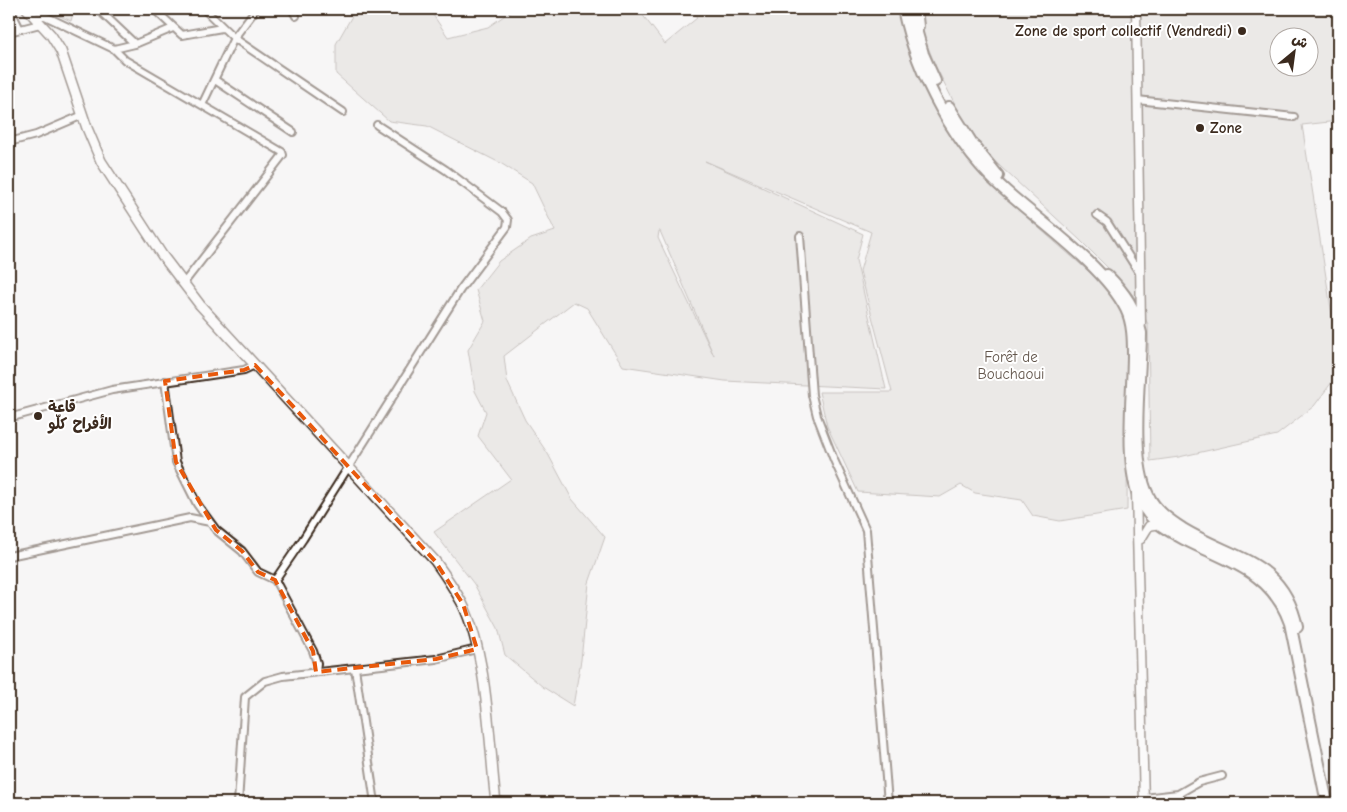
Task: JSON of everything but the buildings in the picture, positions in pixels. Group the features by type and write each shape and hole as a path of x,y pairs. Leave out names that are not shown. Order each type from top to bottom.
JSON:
{"main road":[{"path":"903,9 915,53 922,70 972,157 991,178 1078,254 1108,285 1126,308 1130,318 1133,343 1131,456 1136,491 1146,510 1160,524 1255,574 1273,589 1280,600 1290,623 1327,803"},
{"path":"910,9 920,45 948,104 982,158 1002,180 1071,239 1120,288 1134,308 1141,333 1139,446 1142,478 1148,495 1157,508 1176,524 1197,538 1260,568 1277,581 1288,596 1293,608 1334,803"},
{"path":"916,9 920,45"},
{"path":"30,12 61,50 101,161 183,284 348,468 435,561 462,604 477,649 496,803"}],"street":[{"path":"10,9 20,29"},
{"path":"98,9 135,44"},
{"path":"154,9 182,35 222,28"},
{"path":"204,9 234,38 343,112"},
{"path":"202,104 234,38 256,9"},
{"path":"292,9 296,16"},
{"path":"1136,9 1141,333"},
{"path":"30,12 45,16 114,49 125,60 282,152 283,155 183,284"},
{"path":"9,22 20,29"},
{"path":"9,32 40,24"},
{"path":"114,49 135,44 173,28"},
{"path":"215,80 293,132"},
{"path":"1137,100 1294,117"},
{"path":"9,142 36,134 83,115"},
{"path":"275,580 460,290 507,227 508,220 502,212 446,170 378,125"},
{"path":"1097,215 1107,222 1140,274"},
{"path":"800,236 812,395 817,416 834,460 866,530 888,803"},
{"path":"9,415 16,416 112,390 244,370 255,365"},
{"path":"165,381 176,462 197,504 216,530 242,551 258,572 275,580 313,651 316,672"},
{"path":"1136,491 1144,801 1178,794 1199,782 1222,776"},
{"path":"9,556 190,518 210,522"},
{"path":"1139,551 1144,531 1151,524 1160,524"},
{"path":"238,803 245,697 266,681 283,676 436,659 477,649"},
{"path":"355,668 375,803"},
{"path":"1178,794 1183,803"}],"highlighted area":[{"path":"255,365 435,561 463,604 477,649 436,659 316,672 313,651 275,580 258,572 242,551 216,530 176,462 165,381 244,370"}],"green space":[{"path":"44,9 74,9 71,21"},
{"name":"Forêt de Bouchaoui","path":"356,9 429,9 448,37 488,27 514,9 638,9 665,44 697,18 693,9 897,9 920,79 959,146 985,181 1110,290 1123,307 1128,329 1127,510 1060,521 1033,516 1022,500 975,493 961,485 940,497 858,492 827,426 819,392 892,392 860,271 871,232 705,161 863,234 856,260 886,389 725,381 623,366 587,308 574,302 504,356 507,381 525,420 548,454 572,499 605,537 589,583 581,660 573,706 543,687 505,655 498,628 474,584 434,532 511,479 478,436 486,412 475,391 468,350 485,321 476,290 499,261 531,239 555,231 532,183 502,164 427,126 389,121 336,74 336,44","holes":["660,231 714,356 658,238"]},
{"path":"921,9 1338,9 1338,121 1302,125 1338,353 1338,374 1314,406 1277,435 1179,457 1150,461 1148,324 1133,295 1080,240 989,156 961,116 936,67 923,35"}],"place":[{"name":"Zone de sport collectif (Vendredi)","path":"1242,31"},
{"name":"Zone","path":"1200,128"},
{"name":"قاعة الأفراح كلّو","path":"38,416"}]}
